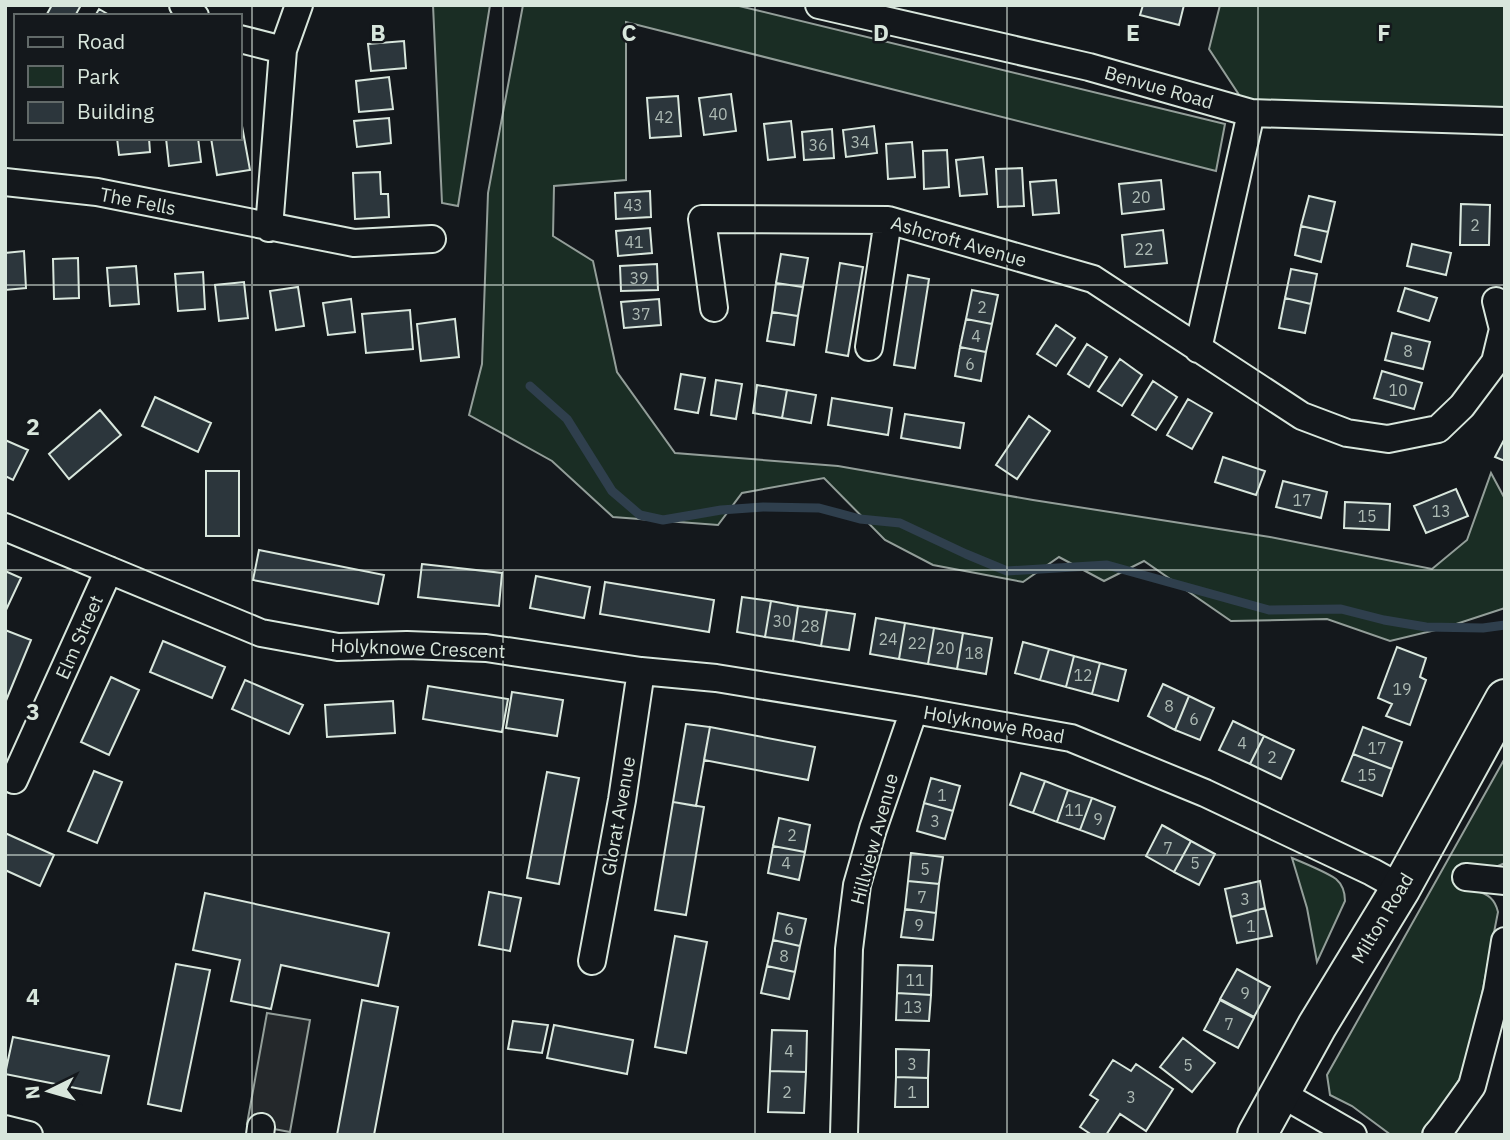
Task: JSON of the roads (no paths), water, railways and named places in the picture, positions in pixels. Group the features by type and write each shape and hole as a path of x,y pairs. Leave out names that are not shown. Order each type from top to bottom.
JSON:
{"main road":[{"name":"Milton Road","path":"1257,1135 1317,1026 1401,888 1505,699"}],"street":[{"path":"269,228 283,50 299,5"},
{"name":"Benvue Road","path":"819,5 1088,67 1251,113 1505,121"},
{"path":"242,40 283,50"},
{"path":"1198,349 1251,113"},
{"name":"The Fells","path":"5,182 97,192 354,243 432,239"},
{"name":"Ashcroft Avenue","path":"714,307 702,219 888,220 1093,279 1303,416 1348,433 1388,439 1438,429 1462,406 1495,362 1503,329 1496,301"},
{"path":"869,346 888,220"},
{"name":"Holyknowe Crescent","path":"5,527 261,633 338,648 407,645 486,648 641,671"},
{"name":"Elm Street","path":"14,780 109,570"},
{"name":"Holyknowe Road","path":"641,671 716,678 1072,738 1205,793 1401,888"},
{"name":"Glorat Avenue","path":"592,961 622,800 641,671"},
{"name":"Hillview Avenue","path":"844,1135 849,949 858,885 873,829 914,710"},
{"path":"1466,877 1505,881"},
{"path":"1436,1135 1472,1086 1497,991 1505,941"},
{"path":"1280,1093 1353,1135"},
{"path":"5,1129 29,1135"}],"waterway":[{"path":"530,386 567,419 612,491 640,515 663,520 721,510 763,507 819,508 860,519 900,523 1007,571 1107,565 1269,610 1341,609 1426,627 1483,628 1505,625"}]}
